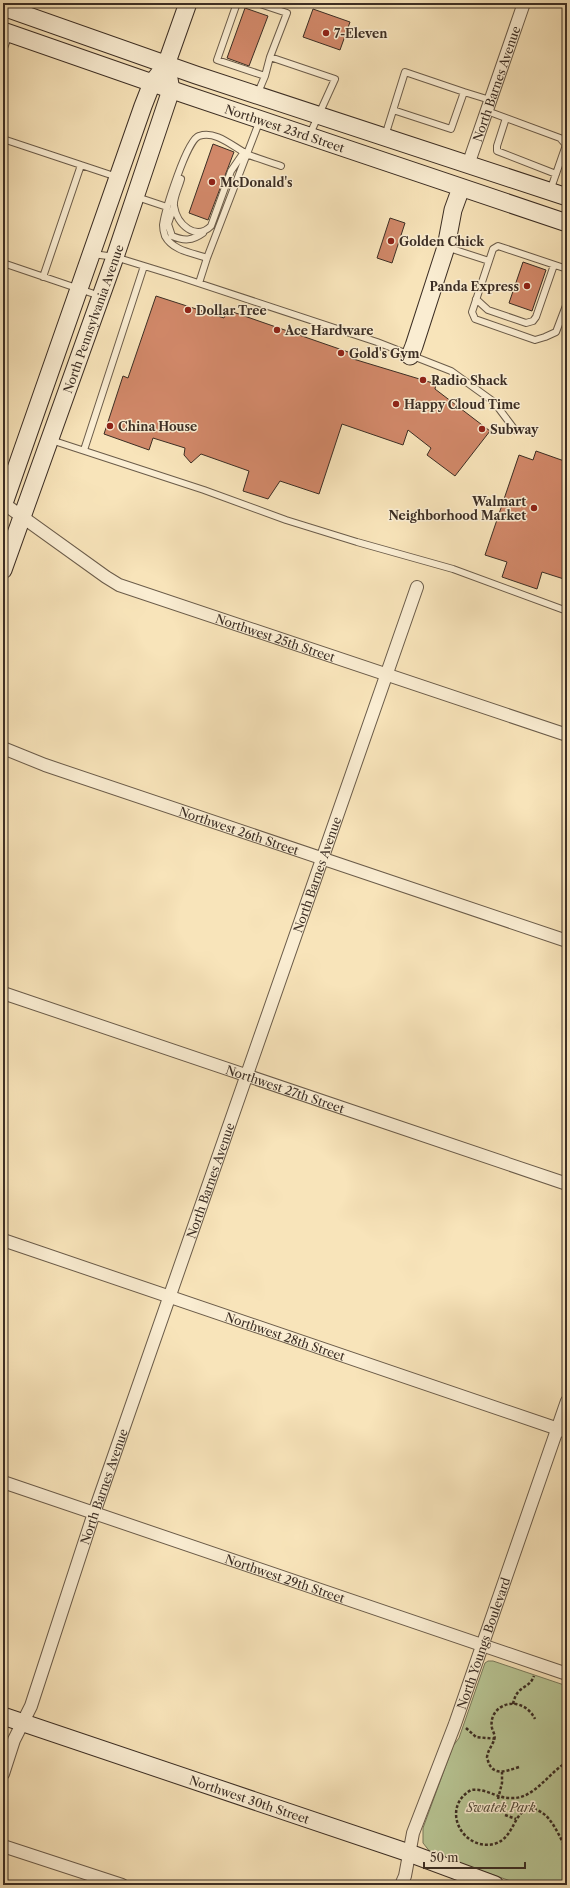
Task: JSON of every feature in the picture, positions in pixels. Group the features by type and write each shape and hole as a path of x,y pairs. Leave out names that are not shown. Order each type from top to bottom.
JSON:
{"main road":[{"name":"North Pennsylvania Avenue","path":"3,504 36,415 152,83 166,65 188,3"},
{"name":"Northwest 23rd Street","path":"9,10 318,116 567,197"},
{"path":"6,32 9,10"},
{"name":"Northwest 23rd Street","path":"6,32 309,137 567,223"},
{"path":"166,65 172,90"},
{"name":"North Pennsylvania Avenue","path":"3,570 172,90"},
{"path":"425,151 462,188"},
{"path":"410,356 446,247 453,210 462,188 494,174"},
{"path":"60,345 80,353"},
{"path":"36,415 56,421"},
{"name":"Northwest 30th Street","path":"3,1716 409,1853 495,1885"}],"street":[{"name":"North Barnes Avenue","path":"468,165 524,3"},
{"name":"Northwest 25th Street","path":"3,504 119,585 567,735"},
{"name":"North Barnes Avenue","path":"3,1774 14,1740 31,1706 94,1513 417,587"},
{"name":"Northwest 26th Street","path":"3,748 45,765 567,940"},
{"name":"Northwest 27th Street","path":"3,993 567,1184"},
{"name":"Northwest 28th Street","path":"3,1240 562,1430"},
{"name":"North Youngs Boulevard","path":"401,1885 413,1833 455,1724 482,1645 562,1430 567,1401"},
{"name":"Northwest 29th Street","path":"3,1482 567,1674"},
{"path":"3,1846 122,1885"}],"lane":[{"path":"237,3 217,60 265,76"},
{"path":"257,3 288,14 270,57 265,76 257,95"},
{"path":"3,51 6,32"},
{"path":"270,57 335,79 309,137"},
{"path":"384,137 405,72 464,92 488,105 506,118 560,138 564,141 566,145 550,191"},
{"path":"393,110 450,129 464,92"},
{"path":"506,118 497,146 497,151 556,174"},
{"path":"199,283 246,153 260,120"},
{"path":"207,258 177,248 169,242 164,235 163,226 167,207 188,149 200,135 212,136 226,140 246,153 281,166"},
{"path":"3,139 118,177"},
{"path":"188,149 189,152 168,224 172,236 184,240 200,236 212,226 231,171 246,153"},
{"path":"43,277 80,165"},
{"path":"135,196 167,207"},
{"path":"174,204 180,221 185,227 198,233 206,231"},
{"path":"567,269 498,246 493,249 472,312 475,319 535,340 545,338 556,332 567,303"},
{"path":"446,247 489,261"},
{"path":"92,253 114,257 199,283 377,342 451,371 494,402 515,430"},
{"path":"3,263 100,296"},
{"path":"476,299 488,310 526,322 533,321 536,317 554,264"},
{"path":"84,450 144,266"},
{"path":"50,440 204,490 286,520 453,569 567,611"}],"path":[{"path":"513,1704 518,1690 530,1684 539,1664"},
{"path":"496,1739 492,1727 494,1713 500,1707 513,1704 522,1705 535,1719"},
{"path":"455,1724 469,1729 476,1737 496,1739"},
{"path":"496,1739 488,1750 488,1761 492,1769 502,1772 519,1767"},
{"path":"567,1762 551,1773 530,1793 513,1799 499,1798 484,1790 471,1790 460,1799 455,1813 459,1828 464,1834 476,1842 494,1844 508,1835 516,1819 524,1810 532,1809 545,1815 567,1849"},
{"path":"499,1798 502,1783 502,1772"},
{"path":"505,1815 516,1819"}],"green space":[{"name":"Swatek Park","path":"488,1661 493,1661 567,1686 567,1885 522,1885 431,1853 423,1843 423,1828 453,1746 459,1738 485,1663"}],"building":[{"path":"245,8 268,16 249,66 227,58"},
{"name":"7-Eleven","path":"313,9 350,22 340,50 303,37"},
{"name":"McDonald's","path":"213,144 234,152 208,220 189,213"},
{"name":"Golden Chick","path":"390,218 405,223 392,263 377,258"},
{"name":"Panda Express","path":"523,262 546,270 532,311 509,303"},
{"path":"156,296 224,318 227,310 351,353 350,358 436,384 435,389 490,431 455,476 427,455 431,448 408,430 403,445 342,424 319,494 280,481 268,499 243,491 249,471 201,454 191,463 184,455 185,448 153,438 149,450 104,434 123,376 128,378"},
{"name":"Walmart Neighborhood Market","path":"536,451 567,462 567,580 542,572 537,589 502,577 507,562 485,555 519,455 533,460"}],"place":[{"name":"7-Eleven","path":"326,33"},
{"name":"McDonald's","path":"212,182"},
{"name":"Golden Chick","path":"391,241"},
{"name":"Panda Express","path":"527,286"},
{"name":"Dollar Tree","path":"188,310"},
{"name":"Ace Hardware","path":"277,330"},
{"name":"Gold's Gym","path":"341,353"},
{"name":"Radio Shack","path":"423,380"},
{"name":"Happy Cloud Time","path":"396,404"},
{"name":"China House","path":"110,426"},
{"name":"Subway","path":"482,429"},
{"name":"Walmart Neighborhood Market","path":"534,508"}]}
